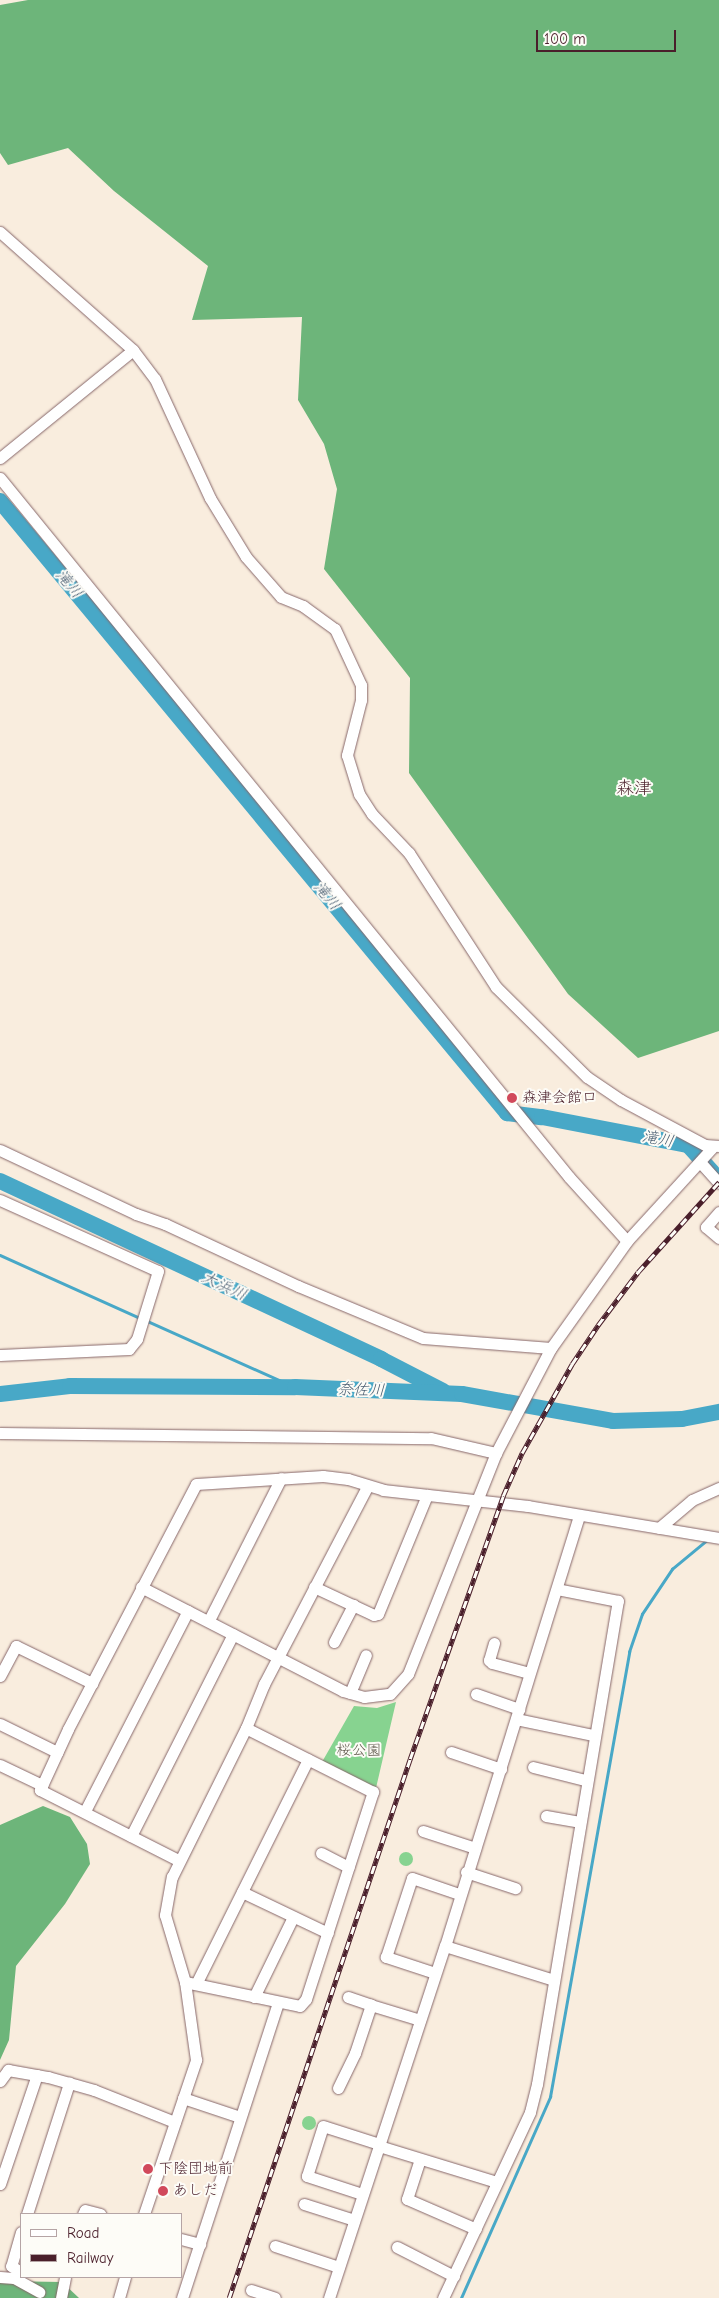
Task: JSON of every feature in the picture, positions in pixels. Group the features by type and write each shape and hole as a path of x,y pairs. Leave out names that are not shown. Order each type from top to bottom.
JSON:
{"street":[{"path":"0,232 133,350 155,379 210,498 246,557 281,597 303,606 335,629 360,685 361,700 347,755 359,794 372,814 409,853 496,987 587,1076 621,1100 716,1147 627,1241 590,1289 551,1348 540,1373 496,1453 435,1607 400,1686 390,1694 378,1698 350,1693 141,1587"},
{"path":"0,458 133,350"},
{"path":"0,478 569,1177 627,1241"},
{"path":"0,1150 136,1214 165,1224 298,1286 423,1338 551,1348"},
{"path":"700,1162 719,1184"},
{"path":"0,1200 158,1270 137,1339 129,1349 0,1354"},
{"path":"719,1212 706,1227 719,1238"},
{"path":"0,1433 431,1438 496,1453"},
{"path":"178,1860 85,1811 40,1790 92,1683 196,1484 323,1476 348,1479 367,1487 427,1495 477,1498 719,1538"},
{"path":"209,1620 281,1478"},
{"path":"144,2213 196,2060 190,1983 165,1915 168,1889 178,1860 246,1728 314,1587 367,1487"},
{"path":"659,1528 692,1500 719,1488"},
{"path":"314,1587 378,1614 427,1495"},
{"path":"329,2298 445,1946 459,1894 518,1714 529,1673 558,1589 579,1516"},
{"path":"443,2298 530,2112 554,1980 585,1780 618,1601 558,1589"},
{"path":"334,1642 353,1605"},
{"path":"85,1811 188,1611"},
{"path":"131,1836 233,1634"},
{"path":"494,1643 489,1660 492,1663 529,1673"},
{"path":"0,1676 16,1646 92,1683"},
{"path":"350,1693 366,1655"},
{"path":"476,1694 518,1714 593,1735"},
{"path":"0,1724 57,1752"},
{"path":"190,1983 300,2006 306,1999 373,1792 246,1728"},
{"path":"451,1752 500,1769"},
{"path":"190,1983 242,1892 308,1759"},
{"path":"0,1765 42,1786"},
{"path":"533,1767 585,1780"},
{"path":"546,1816 578,1822"},
{"path":"423,1831 475,1848"},
{"path":"321,1852 349,1867"},
{"path":"466,1872 515,1888"},
{"path":"436,1973 386,1957 412,1878 459,1894"},
{"path":"242,1892 328,1933"},
{"path":"254,1997 293,1917"},
{"path":"445,1946 554,1980"},
{"path":"348,1997 420,2020"},
{"path":"182,2298 278,2002"},
{"path":"338,2088 355,2053 371,2005"},
{"path":"0,2081 8,2070 38,2075 69,2083 175,2122"},
{"path":"0,2184 38,2075"},
{"path":"27,2213 69,2083"},
{"path":"183,2098 240,2117"},
{"path":"362,2194 307,2176 323,2126 497,2182"},
{"path":"420,2158 407,2199 476,2229"},
{"path":"304,2204 354,2220"},
{"path":"84,2213 85,2210 96,2213"},
{"path":"20,2235 11,2266 20,2271"},
{"path":"182,2239 200,2244"},
{"path":"275,2246 339,2267"},
{"path":"397,2247 454,2276"},
{"path":"0,2277 14,2278 38,2295 41,2284 32,2278"},
{"path":"61,2298 65,2278"},
{"path":"119,2298 125,2278"},
{"path":"251,2290 275,2298"}],"green space":[{"path":"28,0 719,0 719,1031 638,1058 568,994 409,773 410,678 324,569 337,489 324,444 298,400 302,317 192,320 208,266 114,191 68,148 8,165 0,153 0,5"},
{"name":"桜公園","path":"396,1702 376,1788 322,1762 354,1706 377,1708"},
{"path":"43,1806 70,1817 87,1844 90,1864 65,1904 16,1966 9,2040 0,2060 0,1825"},
{"path":"403,1852 409,1852 413,1859 409,1866 403,1866 399,1862 399,1856"},
{"path":"309,2116 314,2118 316,2123 314,2128 309,2130 304,2128 302,2123 304,2118"},
{"path":"0,2281 62,2282 79,2298 0,2298"}],"waterway":[{"name":"滝川","path":"0,501 507,1113 542,1117 688,1145 712,1172"},
{"name":"大浜川","path":"0,1181 381,1359 443,1391"},
{"path":"0,1255 140,1318"},
{"path":"145,1320 295,1387"},
{"name":"奈佐川","path":"0,1394 70,1386 295,1387 462,1394 613,1421 682,1419 719,1412"},
{"path":"461,2298 550,2097 629,1652 642,1614 672,1569 707,1540"}],"railway":[{"path":"229,2298 410,1759 503,1496 522,1453 572,1364 598,1325 638,1272 719,1182"}],"place":[{"name":"森津会館口","path":"512,1098"},
{"name":"下陰団地前","path":"148,2169"},
{"name":"あしだ","path":"163,2191"}],"district":[{"name":"森津","path":"634,789"}]}
